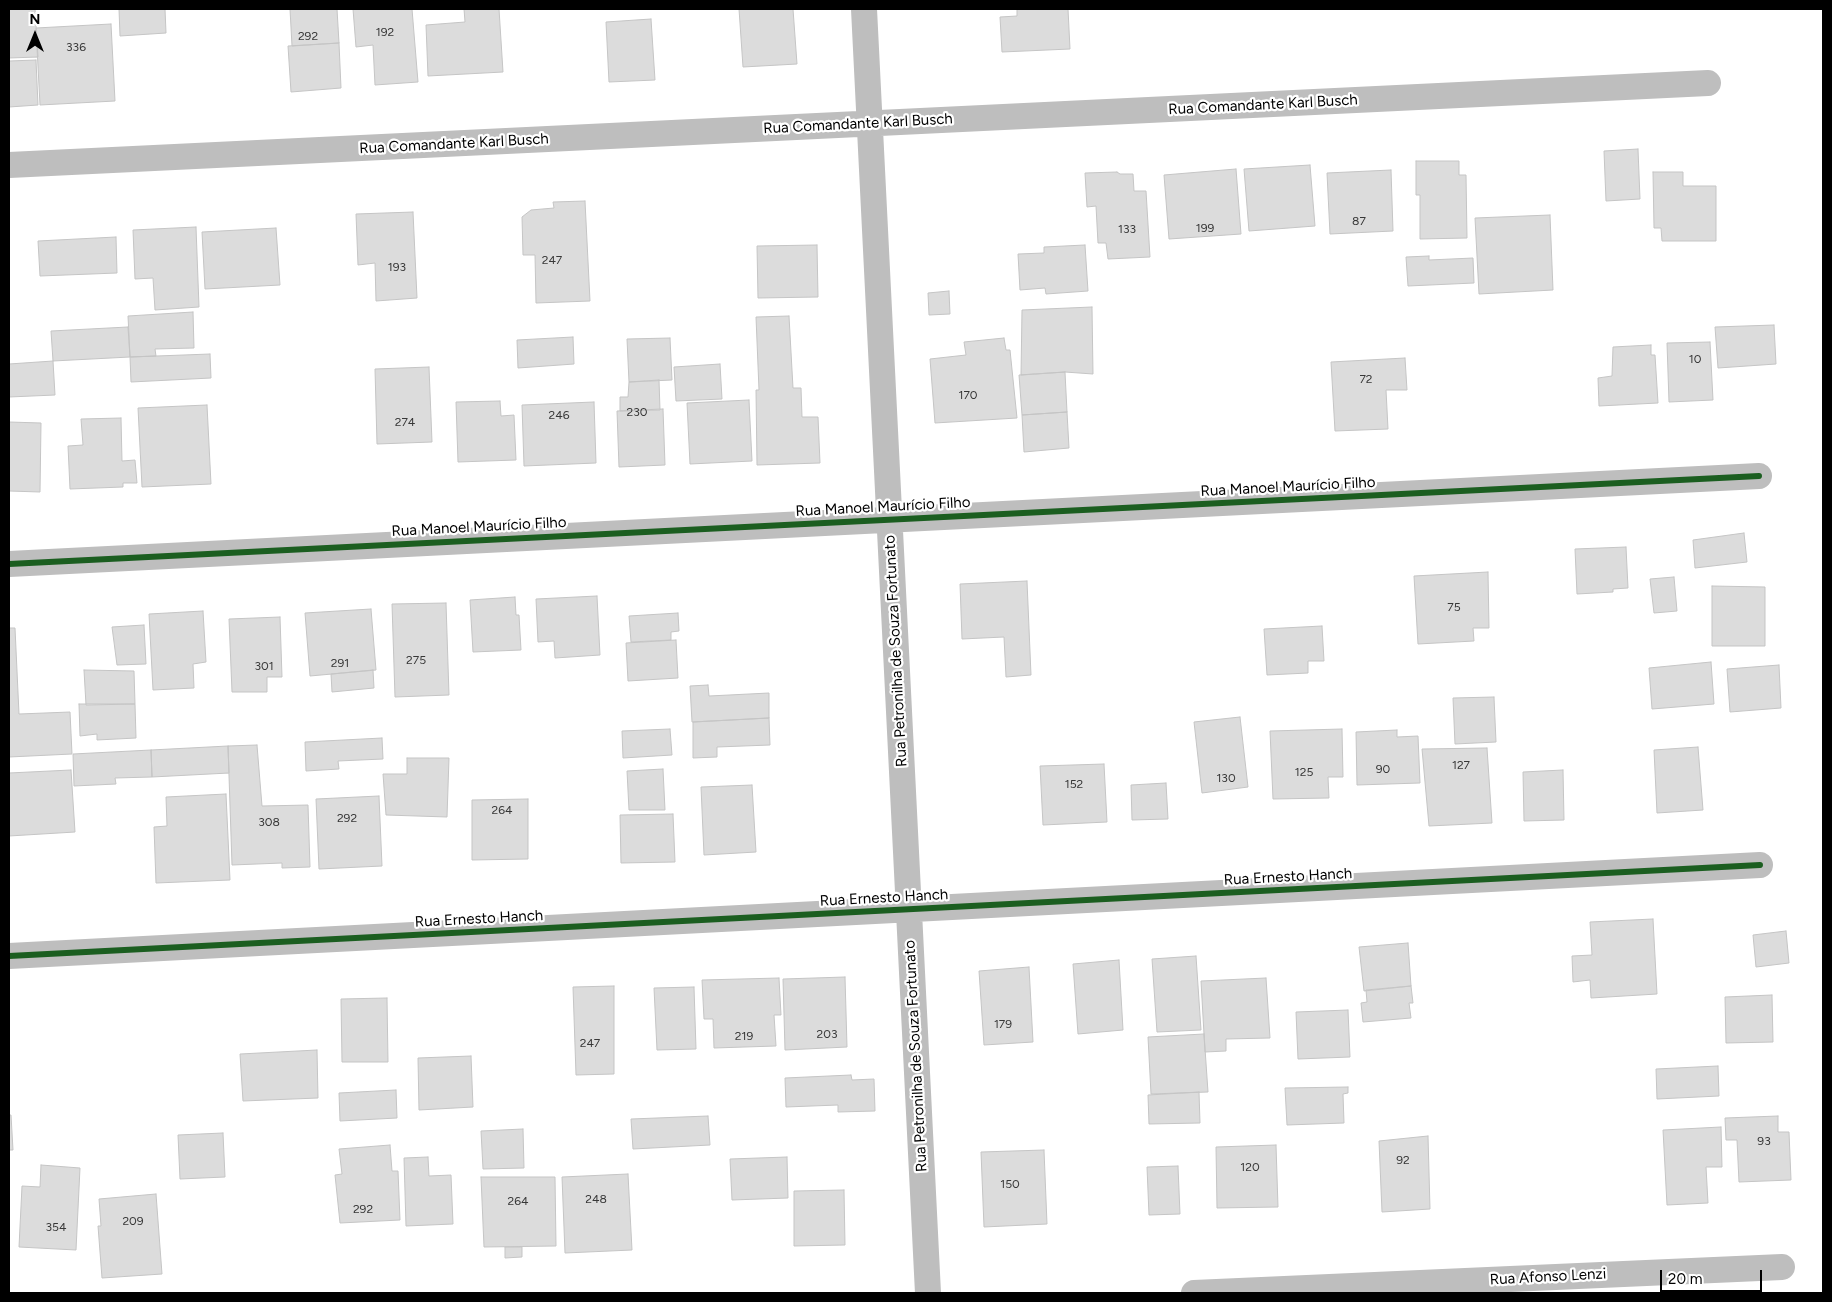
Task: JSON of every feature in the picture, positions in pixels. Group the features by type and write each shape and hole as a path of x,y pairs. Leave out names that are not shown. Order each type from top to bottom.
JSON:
{"street":[{"name":"Rua Petronilha de Souza Fortunato","path":"864,9 928,1293"},
{"name":"Rua Comandante Karl Busch","path":"9,165 1708,83"},
{"name":"Rua Manoel Maurício Filho","path":"9,564 1759,476"},
{"name":"Rua Ernesto Hanch","path":"9,956 1760,865"},
{"name":"Rua Afonso Lenzi","path":"1194,1293 1782,1266"}],"building":[{"path":"9,9 35,9 38,57 9,58"},
{"path":"119,9 165,9 166,33 120,36"},
{"path":"290,9 337,9 339,43 292,46"},
{"path":"353,9 412,9 418,82 375,85 373,45 356,47"},
{"path":"464,9 499,9 503,72 428,76 426,25 465,22"},
{"path":"739,9 793,9 797,64 743,67"},
{"path":"1017,9 1068,9 1070,49 1002,52 1000,17 1017,16"},
{"path":"651,19 655,80 609,82 606,22"},
{"path":"111,24 115,101 40,105 36,28"},
{"path":"339,43 341,88 291,92 288,46"},
{"path":"36,60 38,105 9,107 9,61"},
{"path":"1638,149 1640,199 1606,201 1604,151"},
{"path":"1416,161 1459,161 1459,175 1466,175 1467,238 1420,239 1420,195 1416,195"},
{"path":"1310,165 1315,226 1249,231 1244,169"},
{"path":"1236,169 1241,234 1169,239 1164,175"},
{"path":"1391,170 1393,231 1330,234 1327,173"},
{"path":"1117,172 1120,174 1133,174 1134,191 1146,191 1150,257 1108,259 1106,243 1098,243 1096,206 1087,207 1085,173"},
{"path":"1653,172 1683,172 1683,186 1716,186 1716,241 1662,241 1661,228 1654,228"},
{"path":"585,201 590,301 536,303 535,255 523,255 522,217 531,210 554,208 553,202"},
{"path":"413,212 417,298 376,301 375,263 358,265 356,214"},
{"path":"1550,215 1553,290 1479,294 1475,218"},
{"path":"196,227 199,307 155,310 153,278 135,279 133,230"},
{"path":"276,228 280,285 205,289 202,232"},
{"path":"116,237 117,273 40,276 38,241"},
{"path":"817,245 818,297 758,298 757,246"},
{"path":"1085,245 1088,291 1046,294 1045,288 1020,290 1018,254 1044,253 1044,247"},
{"path":"1429,256 1429,260 1473,258 1474,283 1408,286 1406,257"},
{"path":"949,291 950,314 929,315 928,293"},
{"path":"1092,307 1093,374 1065,372 1021,375 1022,310"},
{"path":"193,312 194,348 155,349 156,356 130,357 128,316"},
{"path":"789,316 793,388 801,388 802,417 818,417 820,463 757,465 756,390 759,390 756,317"},
{"path":"1774,325 1776,364 1718,368 1715,327"},
{"path":"128,327 130,357 53,361 51,331"},
{"path":"573,337 574,364 518,368 517,340"},
{"path":"670,338 672,380 629,382 627,339"},
{"path":"1004,338 1006,350 1010,350 1017,418 935,423 930,359 966,355 964,342"},
{"path":"1710,342 1713,400 1669,402 1667,343"},
{"path":"1651,345 1651,355 1655,355 1658,403 1599,406 1598,378 1612,376 1613,347"},
{"path":"210,354 211,378 131,382 130,357"},
{"path":"1405,358 1407,390 1386,390 1388,429 1335,431 1331,362"},
{"path":"53,361 55,395 9,397 9,364"},
{"path":"720,364 722,399 676,401 674,367"},
{"path":"429,367 432,442 377,444 375,369"},
{"path":"1065,372 1067,412 1022,415 1019,375"},
{"path":"659,380 660,410 620,411 620,397 628,397 629,382"},
{"path":"749,400 752,461 690,464 687,403"},
{"path":"500,401 501,416 514,415 516,460 458,462 456,402"},
{"path":"594,402 596,463 524,466 522,405"},
{"path":"207,405 211,484 142,487 138,408"},
{"path":"663,409 665,465 619,467 617,411"},
{"path":"1067,412 1069,448 1024,452 1022,415"},
{"path":"121,418 122,461 135,460 137,483 123,483 123,487 70,489 68,446 83,445 81,419"},
{"path":"9,422 41,423 40,492 9,491"},
{"path":"1744,533 1747,562 1695,568 1693,540"},
{"path":"1626,547 1628,588 1613,589 1613,592 1577,594 1575,549"},
{"path":"1488,572 1489,628 1473,628 1474,641 1418,644 1414,576"},
{"path":"1674,577 1677,611 1654,613 1650,579"},
{"path":"1027,581 1031,675 1006,677 1004,637 962,639 960,584"},
{"path":"1712,586 1765,587 1765,646 1712,646"},
{"path":"597,596 600,655 555,658 554,641 538,642 536,599"},
{"path":"515,597 516,615 519,615 521,650 473,652 470,600"},
{"path":"446,603 449,695 395,697 392,604"},
{"path":"371,609 376,670 310,676 305,613"},
{"path":"203,611 206,662 193,664 194,688 153,690 149,614"},
{"path":"678,613 679,631 671,632 671,640 631,642 629,616"},
{"path":"280,617 282,677 267,677 267,692 232,692 229,619"},
{"path":"144,625 146,664 117,665 112,627"},
{"path":"1322,626 1324,661 1308,661 1308,673 1267,675 1264,629"},
{"path":"9,628 15,628 19,714 70,712 72,754 9,757"},
{"path":"676,640 678,678 628,681 626,643"},
{"path":"1711,662 1714,704 1652,709 1649,668"},
{"path":"1779,665 1781,708 1730,712 1727,669"},
{"path":"84,670 134,671 135,704 86,705"},
{"path":"373,670 374,688 332,692 331,674"},
{"path":"708,685 709,696 769,693 769,718 692,722 690,686"},
{"path":"1494,697 1496,742 1455,744 1453,698"},
{"path":"79,704 135,704 136,738 97,740 97,734 80,736"},
{"path":"1240,717 1248,787 1202,793 1194,722"},
{"path":"769,718 770,745 717,747 717,757 693,758 693,722"},
{"path":"670,729 672,755 623,758 622,731"},
{"path":"1342,729 1343,777 1328,777 1329,798 1273,799 1270,731"},
{"path":"1397,730 1397,737 1418,736 1420,783 1357,785 1356,732"},
{"path":"382,738 383,759 338,761 339,769 306,771 305,742"},
{"path":"257,745 262,806 308,805 310,867 282,868 282,863 232,865 228,746"},
{"path":"228,746 229,773 152,777 151,750"},
{"path":"1698,747 1703,810 1657,813 1654,750"},
{"path":"1487,748 1492,823 1429,826 1422,749"},
{"path":"151,750 152,777 115,778 116,784 74,786 73,754"},
{"path":"407,758 449,758 447,817 386,815 383,774 407,774"},
{"path":"1104,764 1107,822 1043,825 1040,766"},
{"path":"663,769 665,810 629,810 627,771"},
{"path":"71,770 75,832 9,836 9,773"},
{"path":"1563,770 1564,820 1524,821 1523,772"},
{"path":"1166,783 1168,819 1132,820 1131,785"},
{"path":"752,785 756,852 704,855 701,787"},
{"path":"226,794 230,880 156,883 154,827 167,826 166,797"},
{"path":"379,796 382,866 319,869 316,799"},
{"path":"528,799 528,859 472,860 472,800"},
{"path":"673,814 675,862 621,863 620,815"},
{"path":"1653,919 1657,994 1591,998 1590,980 1573,982 1572,956 1592,955 1590,922"},
{"path":"1786,931 1789,963 1756,967 1753,935"},
{"path":"1408,943 1411,986 1364,991 1359,947"},
{"path":"1196,956 1201,1030 1157,1032 1152,959"},
{"path":"1119,960 1123,1030 1078,1034 1073,964"},
{"path":"1029,967 1033,1042 984,1045 979,971"},
{"path":"845,977 847,1047 785,1050 783,979"},
{"path":"779,978 781,1015 774,1015 776,1046 714,1048 713,1019 704,1019 702,980"},
{"path":"1266,978 1270,1038 1226,1039 1226,1051 1205,1052 1201,981"},
{"path":"614,986 614,1074 576,1075 573,987"},
{"path":"1411,986 1413,1003 1409,1003 1411,1018 1363,1022 1361,1003 1367,1002 1366,990"},
{"path":"694,987 696,1049 657,1050 654,988"},
{"path":"1772,995 1773,1042 1726,1043 1725,997"},
{"path":"387,998 388,1062 342,1062 341,999"},
{"path":"1348,1010 1350,1057 1298,1059 1296,1012"},
{"path":"1204,1034 1208,1092 1151,1094 1148,1037"},
{"path":"317,1050 318,1098 243,1101 240,1054"},
{"path":"471,1056 473,1107 419,1110 418,1058"},
{"path":"1718,1066 1719,1096 1657,1099 1656,1069"},
{"path":"851,1075 852,1080 874,1079 875,1111 838,1112 838,1105 786,1107 785,1078"},
{"path":"1348,1087 1348,1093 1343,1094 1344,1123 1287,1125 1285,1088"},
{"path":"396,1090 397,1118 340,1121 339,1093"},
{"path":"1199,1092 1200,1123 1149,1124 1148,1095"},
{"path":"9,1115 11,1115 13,1150 9,1150"},
{"path":"708,1116 710,1145 633,1149 631,1119"},
{"path":"1778,1116 1778,1132 1789,1132 1791,1180 1739,1182 1737,1140 1726,1140 1725,1118"},
{"path":"1721,1127 1722,1167 1706,1167 1708,1203 1667,1205 1663,1130"},
{"path":"523,1129 524,1168 483,1169 481,1131"},
{"path":"223,1133 225,1177 180,1179 178,1135"},
{"path":"1428,1136 1430,1209 1382,1212 1379,1141"},
{"path":"390,1145 392,1171 398,1171 400,1220 340,1223 335,1175 342,1174 339,1149"},
{"path":"1276,1145 1278,1207 1217,1208 1216,1147"},
{"path":"1044,1150 1047,1224 984,1227 981,1152"},
{"path":"428,1157 429,1176 451,1175 453,1224 406,1226 404,1158"},
{"path":"787,1157 788,1198 732,1200 730,1159"},
{"path":"41,1165 80,1168 76,1250 19,1247 22,1186 40,1187"},
{"path":"1178,1166 1180,1214 1149,1215 1147,1167"},
{"path":"628,1174 632,1250 565,1253 562,1177"},
{"path":"481,1177 555,1177 556,1246 484,1247"},
{"path":"844,1190 845,1245 794,1246 794,1191"},
{"path":"156,1194 162,1274 102,1278 98,1226 101,1226 99,1199"},
{"path":"505,1247 522,1247 522,1257 505,1258"}],"cycle path":[{"path":"9,564 1759,476"},
{"path":"9,956 1760,865"}]}
